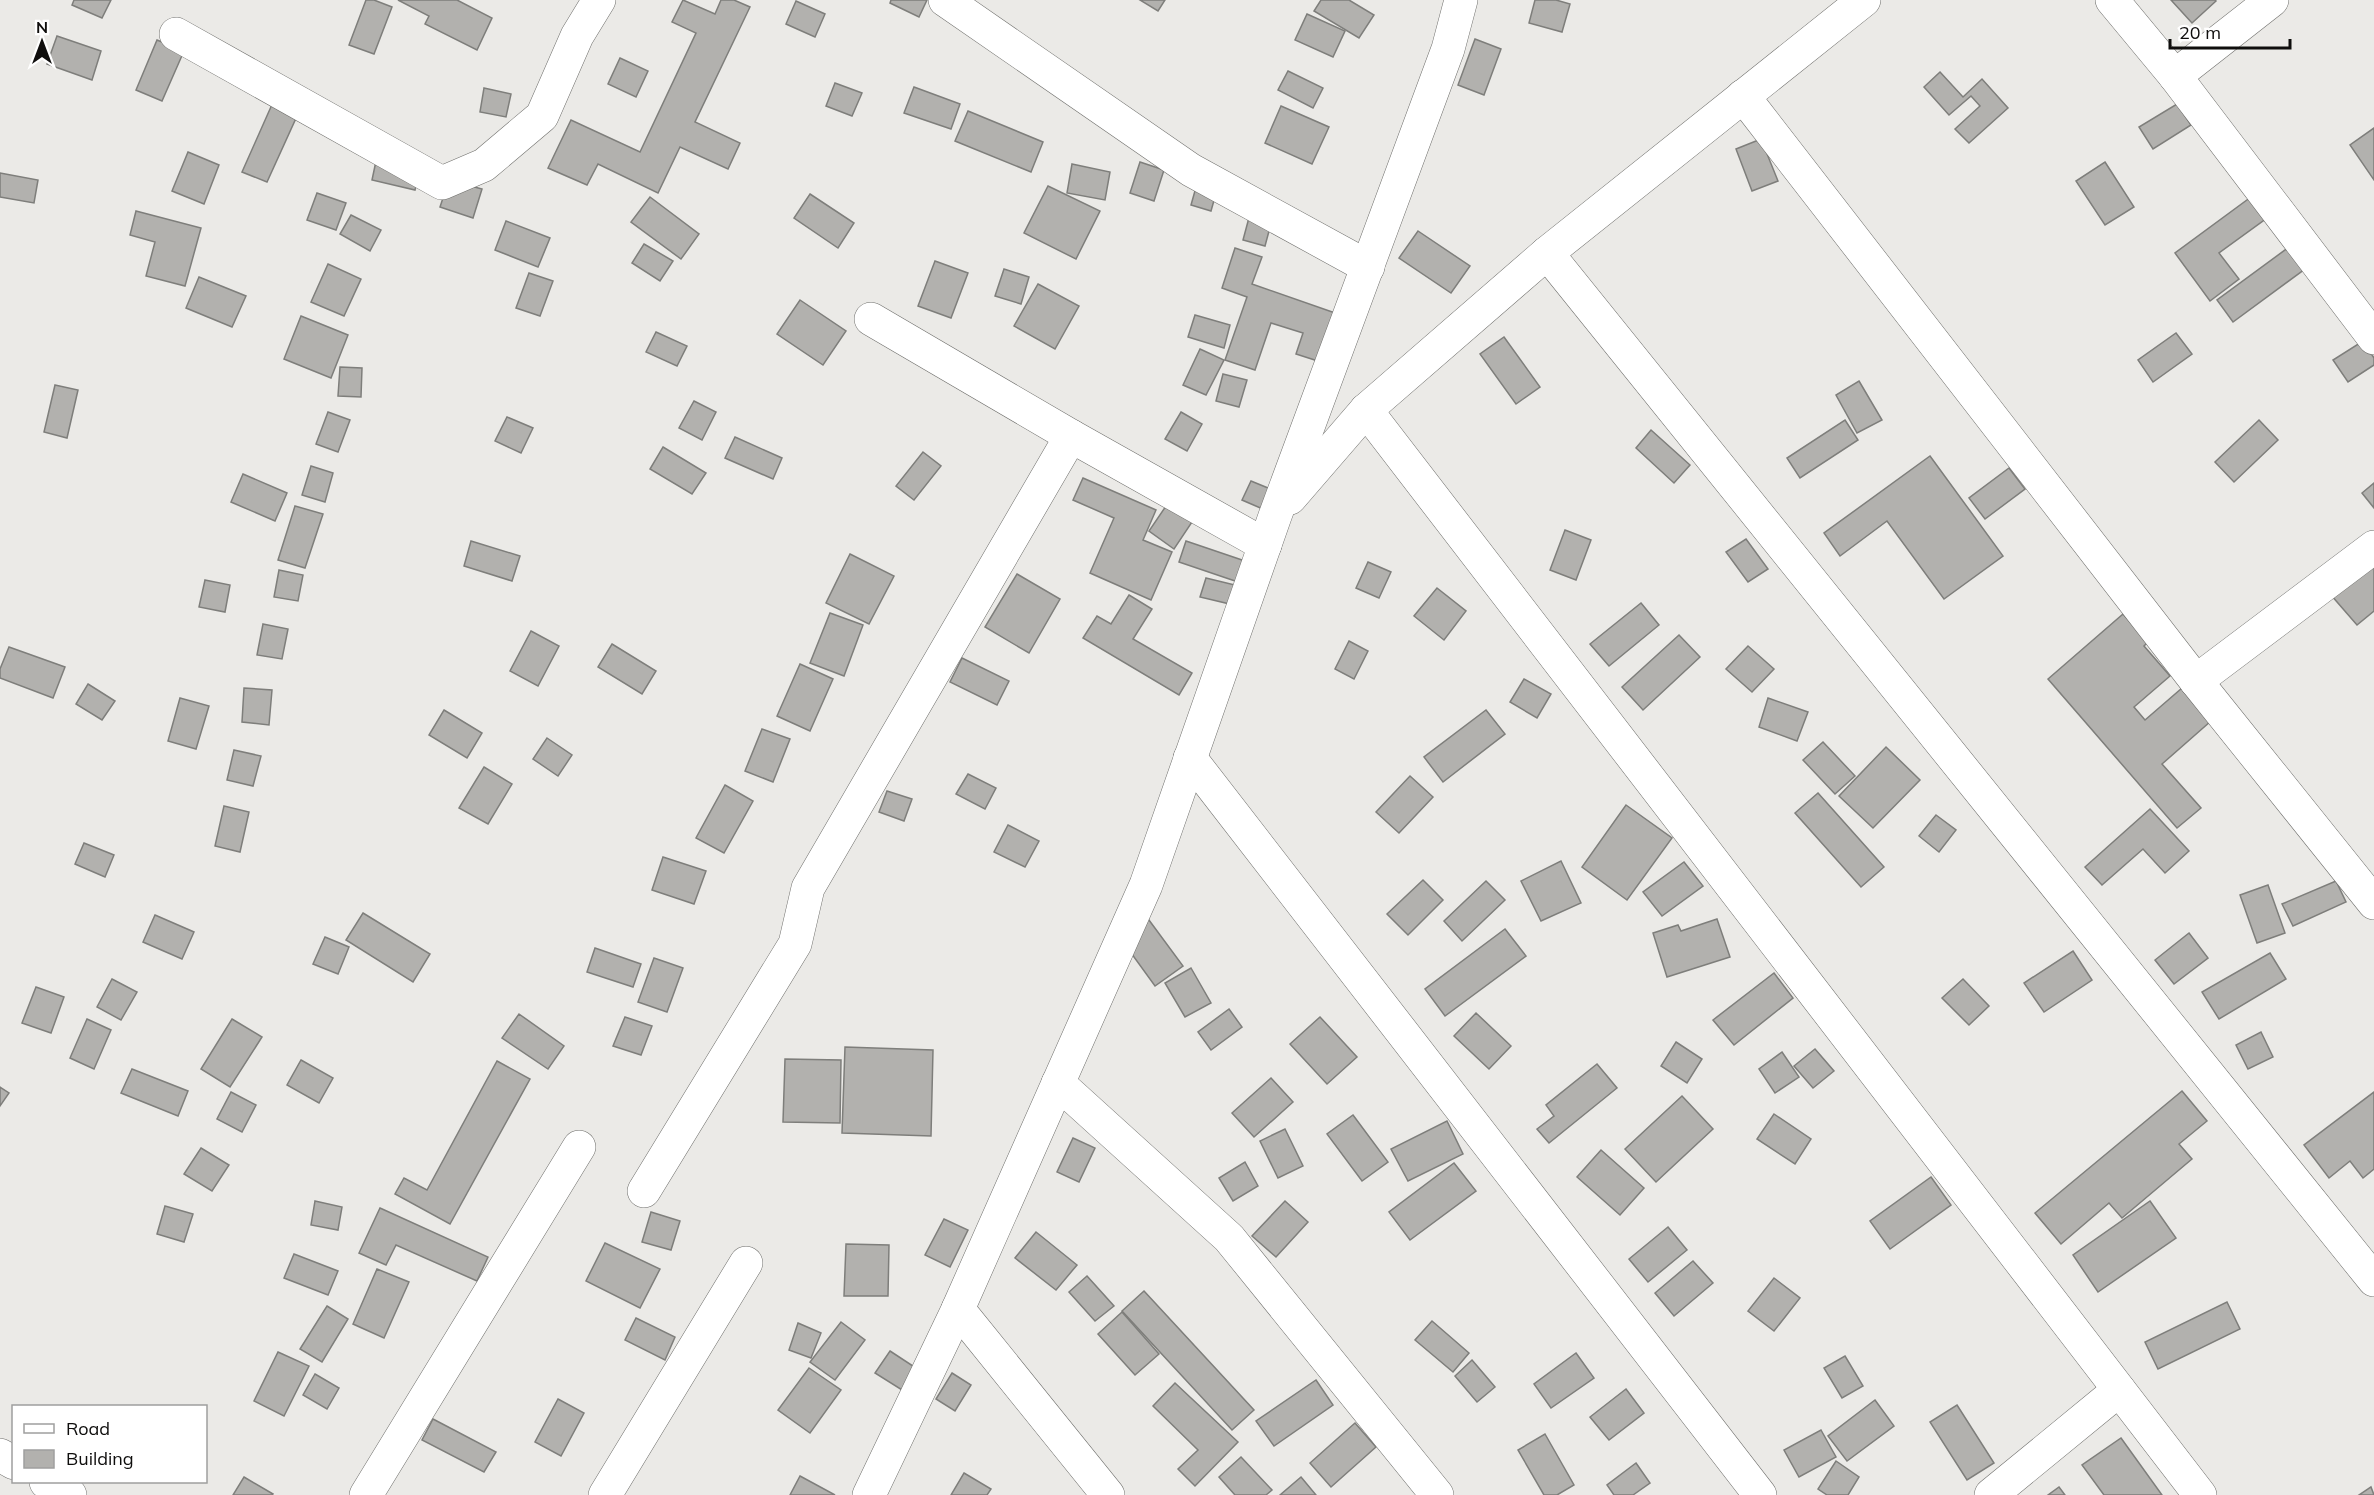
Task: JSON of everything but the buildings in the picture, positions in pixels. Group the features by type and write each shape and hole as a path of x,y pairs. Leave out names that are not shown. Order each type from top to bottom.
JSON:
{"street":[{"path":"176,34 442,183 484,165 542,116 577,36 599,0"},
{"path":"945,0 1191,170 1368,267"},
{"path":"1270,530 1366,410 1547,254 1864,0"},
{"path":"2112,0 2364,304 2374,339"},
{"path":"2175,76 2272,0"},
{"path":"869,1495 958,1309 1146,885 1270,530 1448,50 1453,4"},
{"path":"1743,96 2196,681 2374,903"},
{"path":"1547,254 2374,1280"},
{"path":"871,320 1071,436 1270,530"},
{"path":"1366,410 2200,1495"},
{"path":"644,1191 795,944 808,888 1071,436"},
{"path":"2196,681 2374,547"},
{"path":"1190,758 1760,1495"},
{"path":"1058,1083 1229,1238 1437,1495"},
{"path":"366,1495 579,1147"},
{"path":"605,1495 746,1263"},
{"path":"958,1309 1108,1495"},
{"path":"1991,1495 2119,1390"},
{"path":"48,1483 70,1495"}]}
